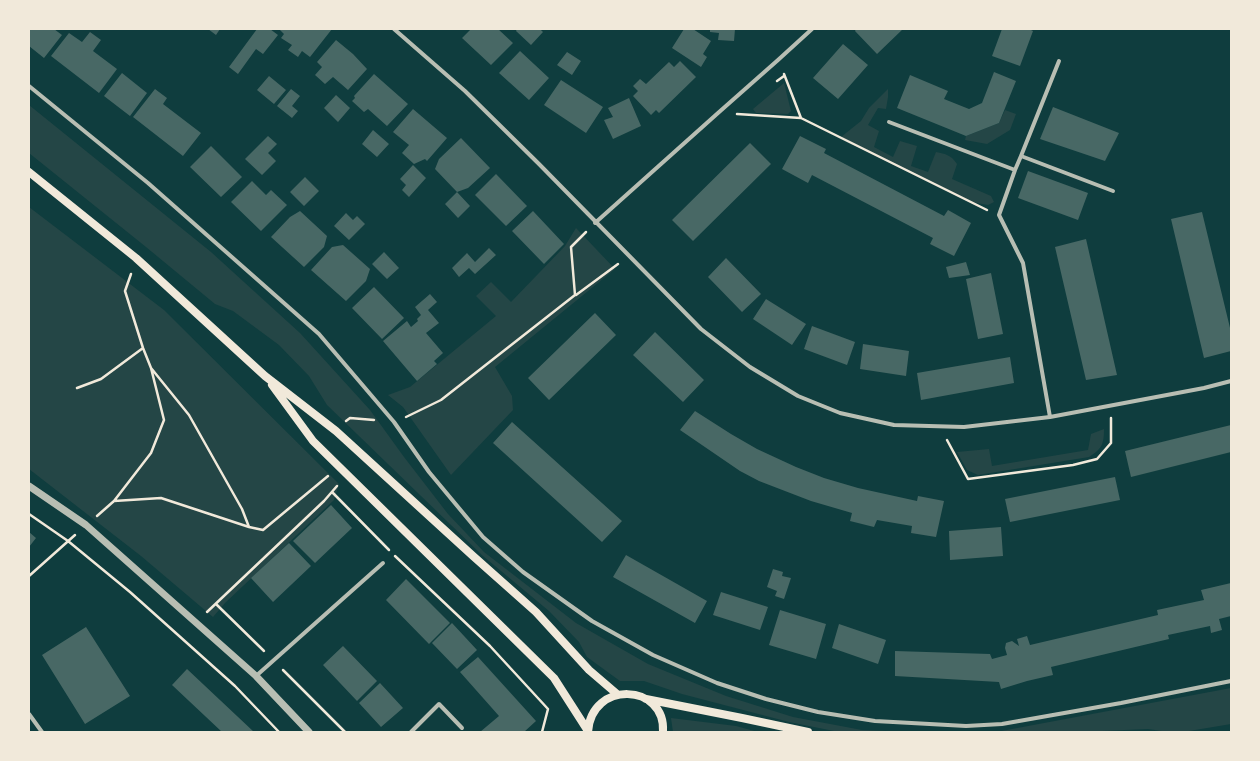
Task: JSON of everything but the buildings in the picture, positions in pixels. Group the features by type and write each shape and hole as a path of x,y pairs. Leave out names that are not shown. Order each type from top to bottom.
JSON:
{"main road":[{"path":"29,172 136,258 265,376 336,431 536,612 589,670 617,694"},
{"path":"265,376 313,441 554,678 588,731"},
{"path":"588,731 590,718 601,703 617,694 632,694 646,699 655,707 661,717 663,732"},
{"path":"646,699 808,732"}],"street":[{"path":"394,29 465,91 701,329 750,367 798,396 840,413 894,425 964,427 1050,417 1204,388 1231,381"},
{"path":"595,223 812,29"},
{"path":"1050,417 1023,263 998,215 1020,156 1059,61"},
{"path":"29,86 148,183 319,334 394,422 428,472 483,537 523,572 592,621 653,655 717,683 766,699 818,712 875,721 966,726 1002,724 1150,698 1231,681"},
{"path":"889,122 1015,170"},
{"path":"1020,156 1113,191"},
{"path":"29,486 86,526 256,676 309,732"},
{"path":"256,676 383,563"},
{"path":"411,732 439,704 462,728"},
{"path":"29,714 42,732"}],"path":[{"path":"778,60 801,118"},
{"path":"718,113 801,118 988,210"},
{"path":"575,295 571,247 595,223"},
{"path":"86,526 114,501 151,452 164,420 151,368 125,291 136,258"},
{"path":"336,431 350,418 394,422 441,400 575,295 623,260"},
{"path":"77,388 101,378 143,348"},
{"path":"151,368 189,415 242,509 249,528"},
{"path":"939,426 968,479 1073,465 1097,459 1111,443 1110,406"},
{"path":"114,501 161,498 249,528 263,530 339,466"},
{"path":"196,623 324,501 339,484 339,466"},
{"path":"332,492 407,568 490,646 548,709 542,732"},
{"path":"29,514 68,541 130,592 229,681 279,732"},
{"path":"29,576 68,541"}],"shaded area":[{"path":"784,83 791,111 788,114 756,113 753,109"},
{"path":"888,89 886,109 878,108 868,125 879,131 874,147 893,157 900,141 917,146 911,166 928,172 936,152 948,155 957,164 952,179 991,196 994,202 988,205 971,202 841,137 861,121 869,108"},
{"path":"29,105 211,252 300,333 370,410 448,514 484,552 576,623 648,664 726,696 793,717 862,730 909,732 839,732 789,722 682,694 644,681 620,681 587,657 579,642 549,611 483,556 327,405 309,376 279,345 233,311 215,304 29,153"},
{"path":"1005,110 1016,114 1010,130 987,144 965,140 966,136 999,123"},
{"path":"29,207 164,310 339,484 334,500 225,603 213,617 141,556 29,469"},
{"path":"576,228 615,269 495,367 512,396 513,410 451,475 403,407 388,395 410,387 496,316 476,296 491,282 511,302 565,246"},
{"path":"1104,429 1103,442 1101,446 1089,457 978,475 967,470 957,452 989,449 992,466 1088,450 1091,434"},
{"path":"1231,688 1231,724 1189,731 1168,732 1148,729 1080,732 996,732"},
{"path":"671,718 736,726 758,732 673,732"}]}
